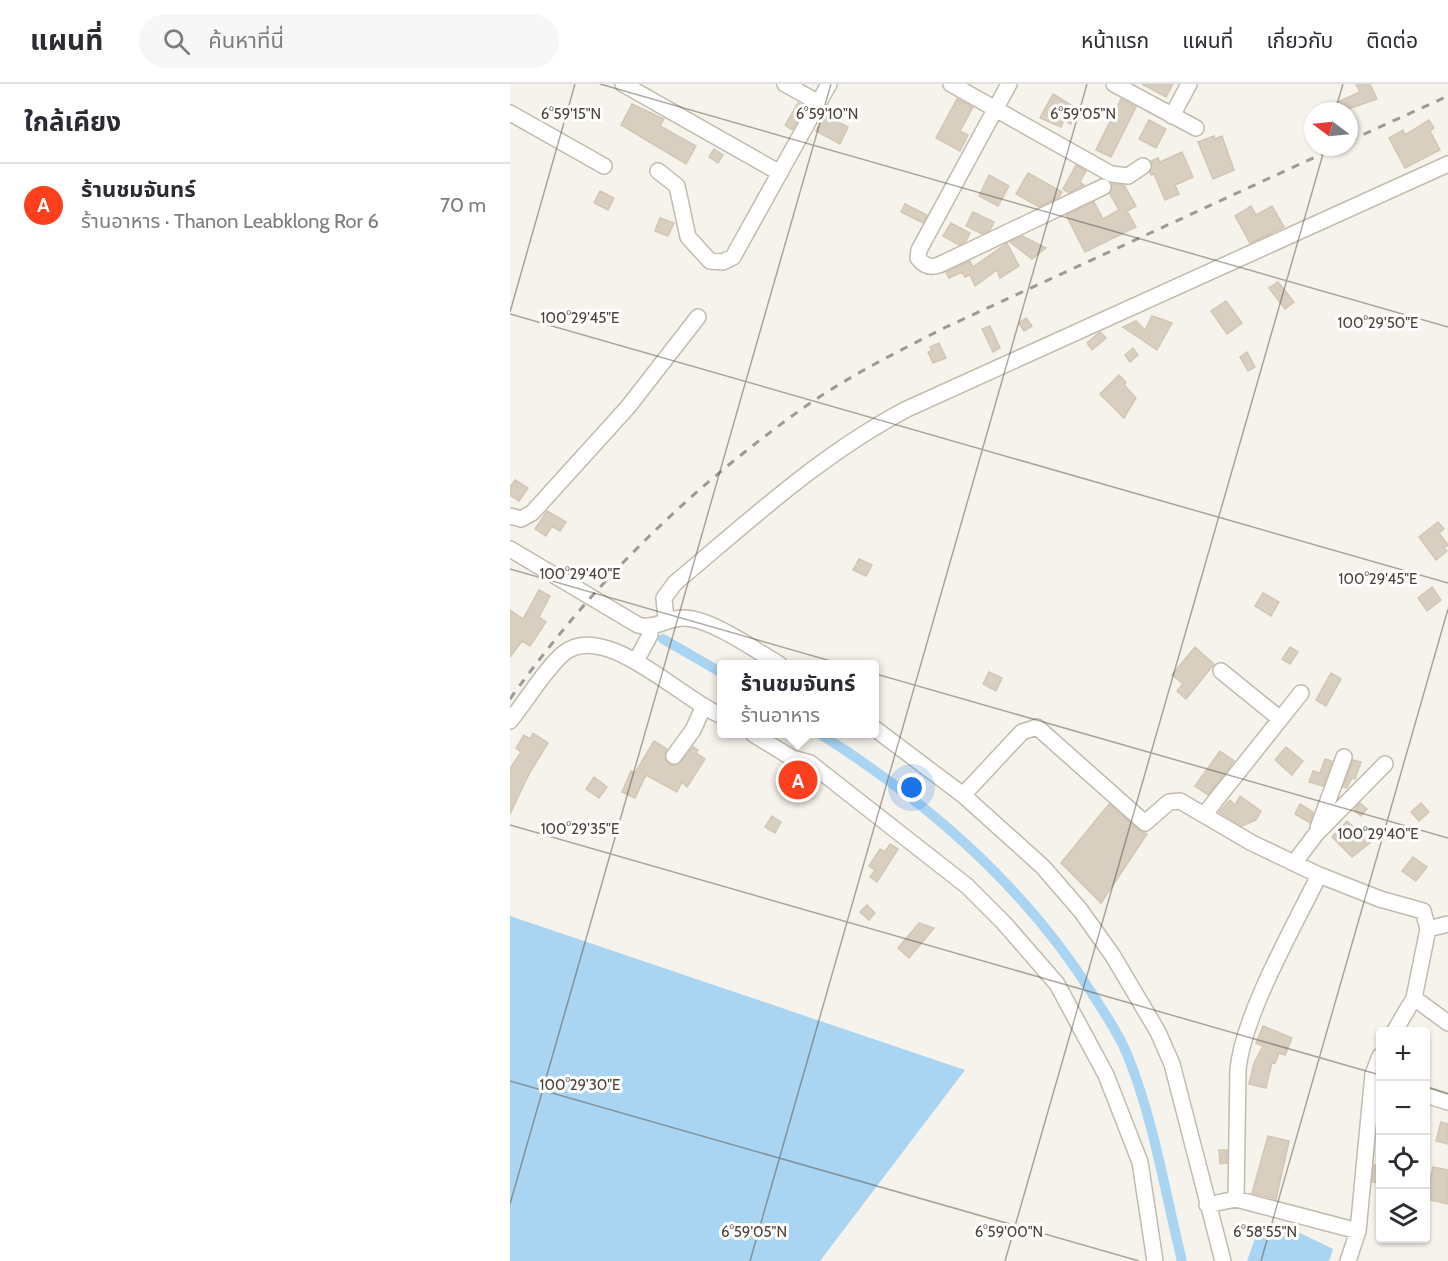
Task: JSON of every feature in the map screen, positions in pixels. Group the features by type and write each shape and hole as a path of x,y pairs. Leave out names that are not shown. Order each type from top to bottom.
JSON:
{"street":[{"path":"622,84 780,173"},
{"path":"785,84 819,103"},
{"path":"658,171 679,189 690,240 706,258 717,263 733,257 829,84"},
{"path":"951,84 1111,174 1128,176 1143,166"},
{"path":"1009,84 919,250 918,258 922,264 931,267 939,265 1103,187"},
{"path":"1114,84 1196,128"},
{"path":"1172,116 1189,84"},
{"path":"510,113 603,166"},
{"path":"666,620 664,598 675,583 803,476 872,427 1448,164"},
{"path":"510,516 521,519 532,513 628,406 698,317"},
{"path":"510,549 644,627 666,620 684,618 703,622 772,660"},
{"path":"636,661 650,635 650,626"},
{"path":"510,721 557,660 575,646 594,644 636,661 703,708 717,714"},
{"path":"1221,671 1279,718"},
{"path":"1204,815 1301,693"},
{"path":"674,756 690,734 703,708"},
{"path":"963,795 1022,732 1037,727 1145,823 1173,800 1183,802 1319,875 1380,899 1419,909 1426,915 1428,929 1414,998 1397,1027"},
{"path":"879,732 963,795 1043,867 1100,936 1165,1046 1176,1076 1223,1261"},
{"path":"760,738 792,758 810,763 906,839 937,860 1004,923 1056,984 1106,1075 1140,1162 1155,1261"},
{"path":"1316,834 1344,757"},
{"path":"1294,863 1316,834 1385,764"},
{"path":"1236,1198 1238,1069 1241,1048 1264,990 1319,875"},
{"path":"1428,929 1448,924"},
{"path":"1414,998 1448,1023"},
{"path":"1348,1261 1358,1231 1376,1081"},
{"path":"1430,1097 1448,1102"},
{"path":"1207,1205 1236,1198 1358,1231"}],"water":[{"path":"510,916 965,1070 820,1261 510,1261"},
{"path":"1259,1227 1294,1230 1333,1249 1329,1261 1247,1261"}],"building":[{"path":"1142,84 1173,84 1166,97"},
{"path":"1356,84 1370,84 1377,99 1358,106 1358,102 1338,102 1360,92"},
{"path":"1053,94 1079,110 1071,124 1064,120 1061,127 1040,118"},
{"path":"957,99 973,107 960,131 968,135 960,151 936,138"},
{"path":"1121,99 1136,107 1111,157 1096,150"},
{"path":"798,103 805,107 792,130 785,125"},
{"path":"632,104 664,119 660,126 696,146 686,164 621,125"},
{"path":"824,115 848,127 840,144 816,131"},
{"path":"1149,120 1166,129 1156,148 1139,139"},
{"path":"1429,120 1434,128 1430,131 1440,150 1405,168 1389,138 1403,130 1405,135"},
{"path":"1214,136 1215,139 1222,136 1234,170 1213,179 1198,142"},
{"path":"714,149 723,155 718,163 709,157"},
{"path":"1182,152 1193,177 1175,185 1179,194 1165,200 1154,174 1151,175 1151,161 1158,158 1160,162"},
{"path":"1076,165 1086,171 1080,182 1084,185 1069,193 1063,189"},
{"path":"1028,173 1062,192 1059,197 1039,207 1016,194"},
{"path":"989,175 1009,186 998,206 979,196"},
{"path":"1112,184 1124,185 1136,206 1127,211 1136,227 1085,252 1066,215 1094,202 1103,219 1119,210 1110,194"},
{"path":"600,191 614,198 608,210 594,203"},
{"path":"905,204 927,215 923,223 901,212"},
{"path":"1251,206 1256,215 1272,206 1284,227 1250,243 1235,216"},
{"path":"973,212 994,222 990,230 982,234 966,226"},
{"path":"660,218 674,223 668,236 655,231"},
{"path":"951,223 970,233 966,241 959,245 943,236"},
{"path":"1022,236 1046,248 1032,259 1010,242"},
{"path":"1007,243 1019,266 1000,278 997,270 975,286 970,275 965,277 962,272 949,278 946,272 970,261 973,267"},
{"path":"1278,282 1294,302 1285,309 1269,288"},
{"path":"1226,301 1242,323 1227,334 1211,311"},
{"path":"1152,316 1172,323 1157,350 1123,327 1136,321 1145,330"},
{"path":"1026,318 1032,326 1024,331 1019,323"},
{"path":"990,326 1000,348 993,352 982,329"},
{"path":"1100,332 1106,338 1092,350 1087,343"},
{"path":"939,343 946,358 933,363 928,352 932,351 930,347"},
{"path":"1133,348 1138,355 1130,362 1125,355"},
{"path":"1247,352 1255,367 1248,371 1240,357"},
{"path":"1119,375 1126,382 1124,385 1136,398 1124,418 1100,394"},
{"path":"515,480 528,488 519,501 510,495 510,487"},
{"path":"547,511 566,522 560,531 552,526 546,536 535,529"},
{"path":"1438,522 1444,529 1439,533 1448,545 1444,548 1447,551 1436,560 1419,537"},
{"path":"859,559 872,565 866,576 853,570"},
{"path":"1432,587 1441,600 1427,611 1418,598"},
{"path":"539,590 550,596 539,617 546,622 530,646 522,641 510,657 510,610 523,619"},
{"path":"1263,593 1279,602 1271,616 1255,606"},
{"path":"1195,647 1214,664 1186,699 1177,691 1183,684 1172,675"},
{"path":"1290,647 1298,652 1290,664 1282,659"},
{"path":"989,672 1002,678 996,691 983,684"},
{"path":"1331,673 1341,679 1326,706 1316,700"},
{"path":"533,733 548,743 529,774 510,814 510,769 521,752 516,748 524,735 530,739"},
{"path":"654,741 667,749 665,759 672,766 681,762 693,747 698,750 696,753 705,759 687,787 682,782 677,792 646,775 635,798 622,792 631,771 635,773"},
{"path":"1286,747 1303,761 1292,775 1275,760"},
{"path":"1220,751 1234,761 1208,795 1195,786"},
{"path":"1325,759 1332,761 1323,786 1309,782 1313,771 1320,773"},
{"path":"1353,760 1361,762 1355,779 1352,778 1347,788 1343,787"},
{"path":"594,777 607,787 599,798 586,789"},
{"path":"1240,796 1261,811 1256,820 1242,826 1219,812 1230,800 1235,805"},
{"path":"1360,803 1367,809 1361,816 1354,810"},
{"path":"1421,803 1429,812 1419,821 1411,812"},
{"path":"1109,804 1139,830 1147,834 1101,903 1061,863"},
{"path":"1300,804 1313,812 1310,823 1295,814"},
{"path":"772,816 781,822 775,833 765,827"},
{"path":"1347,821 1370,843 1352,857 1332,837"},
{"path":"890,844 898,849 877,882 870,877 875,870 869,866 880,849 885,852"},
{"path":"1413,857 1427,867 1416,881 1402,871"},
{"path":"867,905 875,913 869,920 860,912"},
{"path":"919,923 934,928 909,958 898,948"},
{"path":"1263,1026 1292,1038 1285,1055 1279,1053 1275,1063 1272,1062 1266,1088 1249,1084 1254,1063 1263,1046 1256,1043"},
{"path":"1441,1122 1448,1124 1448,1144 1436,1141"},
{"path":"1268,1136 1289,1141 1276,1199 1252,1193"},
{"path":"1219,1150 1227,1150 1227,1163 1220,1164"},
{"path":"1374,1165 1376,1165 1376,1182 1372,1182"},
{"path":"1433,1167 1448,1170 1448,1204 1430,1200"}],"waterway":[{"path":"663,639 717,670"},
{"path":"826,738 899,788 972,849 1037,918 1066,955 1112,1024 1127,1054 1152,1131 1182,1261"}],"railway":[{"path":"1358,137 1448,96"},
{"path":"510,699 575,616 645,540 722,470 822,395 944,328 1317,156"}],"place":[{"name":"ร้านชมจันทร์","path":"798,780"}]}
